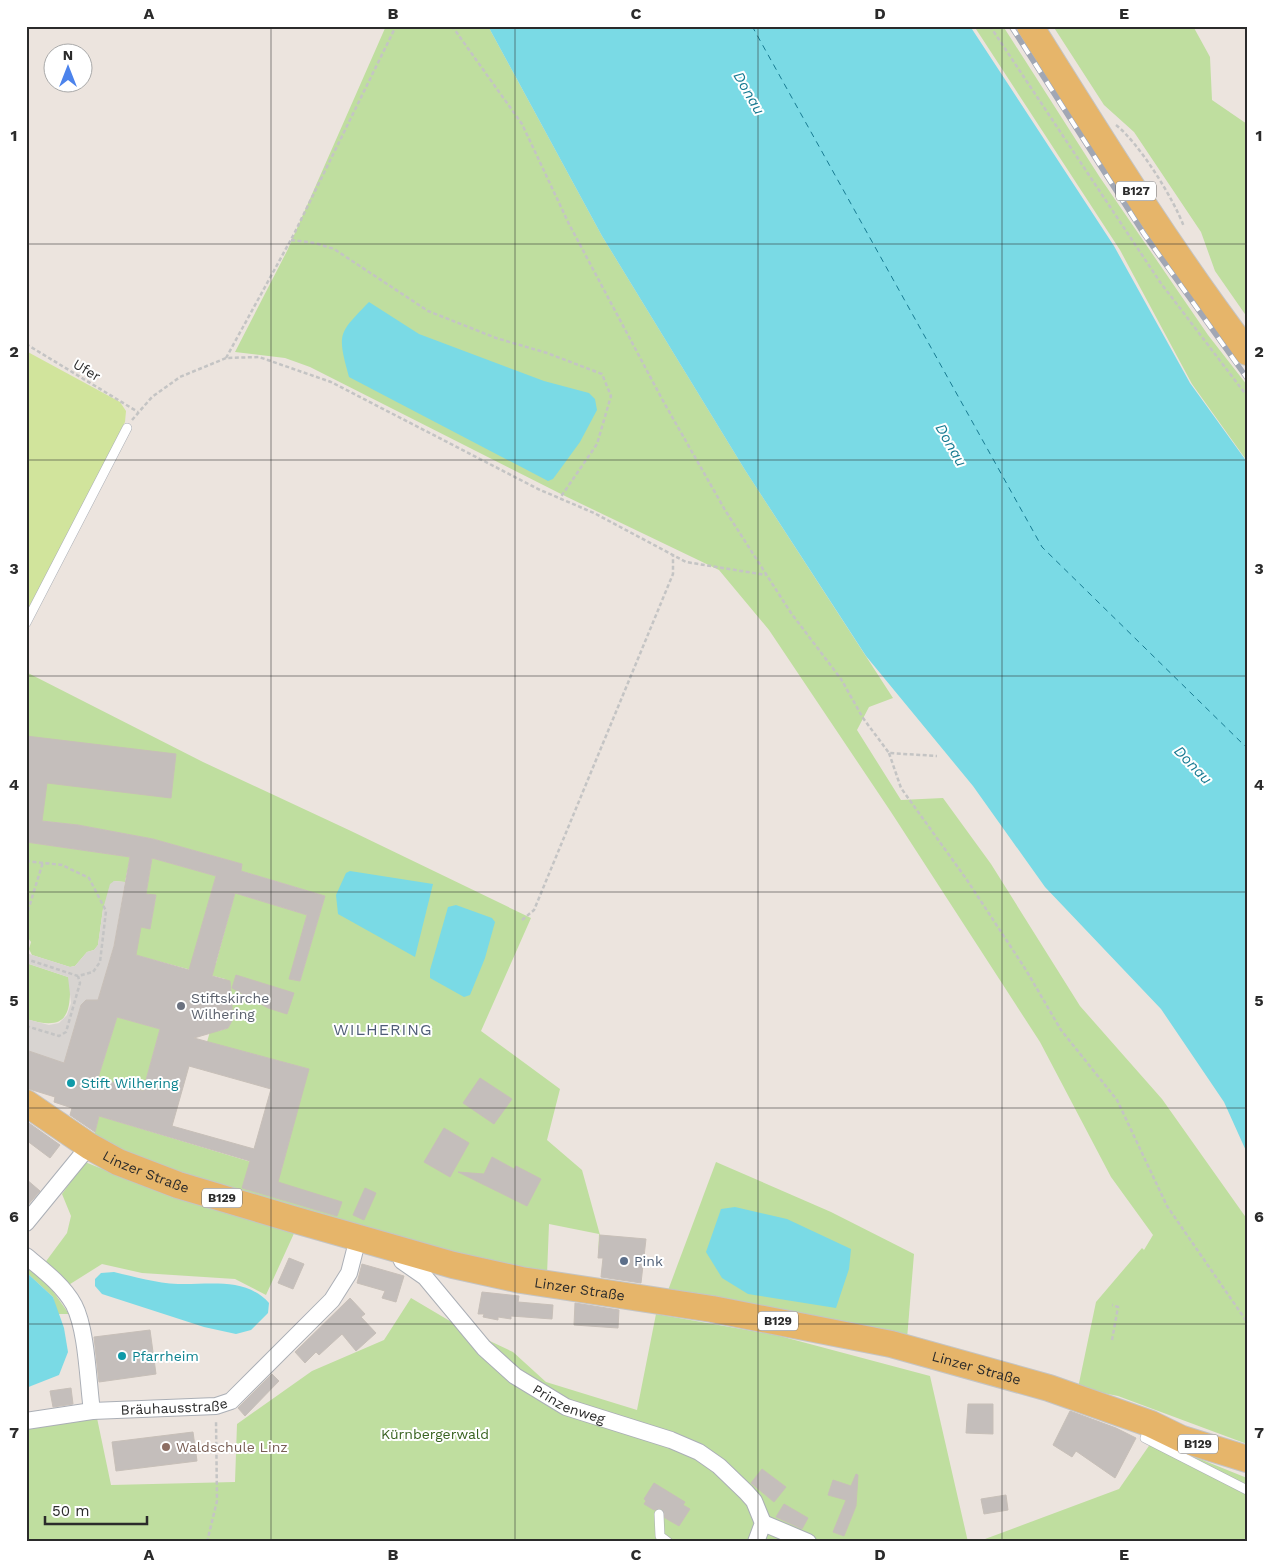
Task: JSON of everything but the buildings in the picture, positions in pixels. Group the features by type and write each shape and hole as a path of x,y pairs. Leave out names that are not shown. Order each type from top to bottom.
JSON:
{"main road":[{"name":"B127","path":"1030,26 1104,143 1247,352"},
{"name":"Linzer Straße","path":"26,1103 89,1146 118,1162 178,1185 358,1238 521,1280 712,1309 891,1344 1004,1374 1151,1424 1182,1439 1247,1459"},
{"name":"Linzer Straße","path":"1151,1424 1184,1430 1247,1446"}],"street":[{"path":"26,1223 89,1146"},
{"name":"Bräuhausstraße","path":"26,1421 92,1411 216,1406 231,1401 332,1300 348,1273 358,1238"},
{"name":"Prinzenweg","path":"398,1249 402,1261 429,1281 479,1342 515,1376 566,1407 671,1440 699,1452 719,1466 746,1492 754,1501 763,1523"},
{"path":"26,1256 60,1286 74,1306 82,1329 92,1411"},
{"path":"756,1542 763,1523 808,1542"}],"lane":[{"path":"26,623 127,428"},
{"path":"1151,1424 1145,1438 1247,1490"},
{"path":"659,1514 660,1536 668,1542"}],"path":[{"path":"226,358 291,240 396,26"},
{"path":"452,26 522,124 569,224 662,399 725,510 766,575 841,679 863,718 889,753 901,788 972,888 1026,970 1061,1030 1117,1100 1167,1206 1247,1322"},
{"path":"990,26 1160,282 1247,396"},
{"path":"291,240 315,243 334,249 428,311 496,338 547,353 602,374 611,396 597,444 560,498"},
{"name":"Ufer","path":"26,344 138,412 165,386 196,370 226,358"},
{"path":"226,358 259,357 331,382 405,422 594,513 686,562 766,575"},
{"path":"522,920 534,910 590,780 673,574 673,555"},
{"path":"889,753 937,756"},
{"path":"26,861 62,865 89,878 106,911 100,962 94,972 78,976 26,959"},
{"path":"26,917 43,862"},
{"path":"26,1026 59,1036 66,1032 80,983 78,976"},
{"path":"1112,1305 1118,1307 1112,1340"},
{"path":"207,1542 217,1501 216,1406"}],"green space":[{"path":"386,26 488,26 602,236 745,470 893,698 869,707 857,730 901,800 943,798 991,864 1080,1006 1162,1099 1247,1219 1247,1444 1118,1396 1078,1388 1096,1302 1142,1248 1144,1250 1153,1235 1111,1177 1040,1042 891,812 769,630 719,570 567,497 310,367 285,358 235,352 287,251"},
{"path":"974,26 1003,26 1099,176 1208,335 1247,385 1247,461 1192,384 1120,250"},
{"path":"1053,26 1193,26 1210,57 1212,100 1247,124 1247,317 1215,271 1201,232 1134,132 1104,105"},
{"path":"26,351 120,402 126,411 125,422 26,615"},
{"path":"26,672 203,762 531,918 481,1031 560,1089 547,1140 582,1170 600,1235 598,1258 599,1234 549,1224 547,1275 492,1266 235,1193 93,1139 99,1116 281,1171 308,1069 207,1042 211,1028 219,1031 228,1028 233,1017 226,999 225,979 113,949 141,927 150,928 156,896 146,894 152,858 216,876 193,958 216,963 235,893 307,915 290,979 300,981 325,896 241,871 242,864 153,839 78,825 26,819"},
{"path":"26,842 130,857 125,882 114,881 103,909 98,945 94,950 87,952 75,966 70,967 32,955 29,949 31,942 26,935"},
{"path":"26,963 68,977 70,980 67,1012 58,1022 39,1022 26,1019"},
{"path":"117,1017 160,1029 143,1091 98,1078"},
{"path":"85,1162 172,1197 296,1229 266,1295 235,1279 142,1273 102,1264 67,1286 44,1264 67,1233 71,1216 62,1194"},
{"path":"716,1162 831,1212 914,1254 907,1339 667,1293"},
{"path":"26,1265 50,1287 69,1314 57,1314 53,1297 26,1272"},
{"name":"Kürnbergerwald","path":"411,1298 460,1327 513,1352 546,1382 637,1410 656,1314 776,1335 930,1376 968,1542 26,1542 26,1431 39,1420 97,1418 111,1485 235,1482 237,1424 312,1371 384,1340"},
{"path":"1153,1440 1247,1478 1247,1542 977,1542 1119,1489"}],"shaded area":[{"path":"114,881 125,882 114,945 98,1000 86,1000 81,1005 64,1063 26,1050 29,1032 26,1031 26,1019 49,1025 59,1023 67,1015 71,1003 68,977 26,963 26,953 70,967 75,966 87,952 94,950 98,945 103,909 110,884"}],"water":[{"name":"Donau","path":"488,26 970,26 1114,246 1190,383 1247,462 1247,1153 1224,1102 1161,1009 1045,887 973,786 866,656 745,470 602,236"},
{"path":"369,302 419,334 544,381 589,393 595,399 597,410 580,442 553,479 548,481 349,377 343,351 343,335 351,321"},
{"path":"350,871 433,884 415,957 338,914 336,895 346,873"},
{"path":"456,905 492,918 495,922 485,958 470,995 464,997 430,978 430,970 448,907"},
{"path":"735,1207 787,1219 851,1249 849,1269 836,1308 748,1294 722,1278 706,1252 721,1209"},
{"path":"26,1272 53,1297 64,1328 68,1352 59,1375 26,1388"},
{"path":"114,1272 146,1280 178,1284 227,1284 238,1286 260,1295 269,1303 268,1313 251,1330 236,1334 204,1327 102,1294 95,1286 95,1279 101,1273"}],"ferry route":[{"path":"752,26 1042,547 1247,748"}],"railway":[{"path":"1011,26 1144,234 1247,378"}],"place":[{"name":"Stiftskirche Wilhering","path":"181,1006"},
{"name":"Stift Wilhering","path":"71,1083"},
{"name":"Pink","path":"624,1261"},
{"name":"Pfarrheim","path":"122,1356"},
{"name":"Waldschule Linz","path":"166,1447"}],"district":[{"name":"WILHERING","path":"383,1029"}]}
